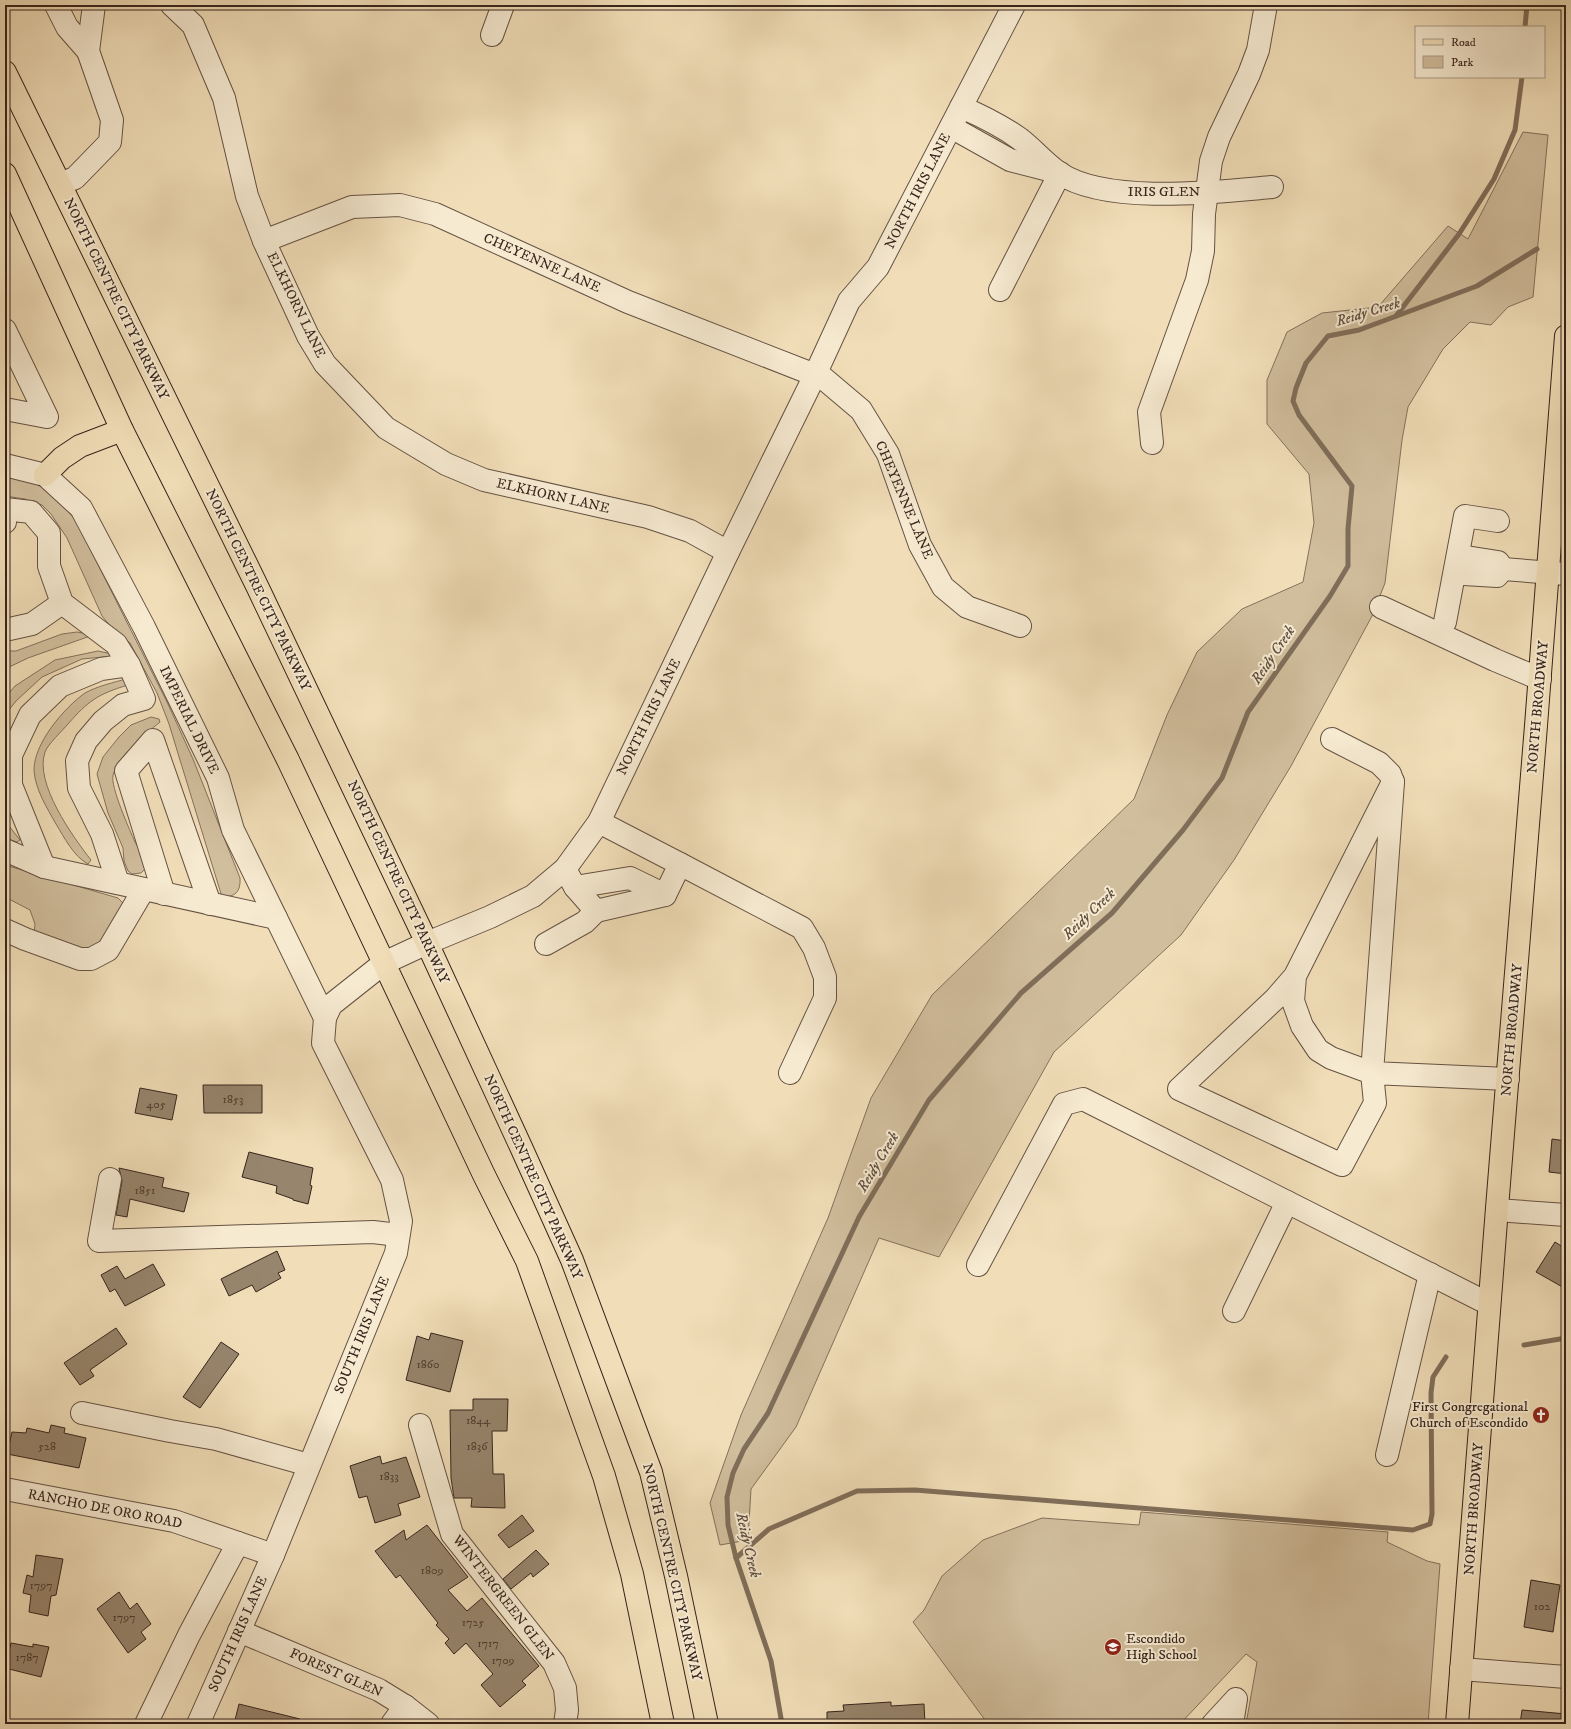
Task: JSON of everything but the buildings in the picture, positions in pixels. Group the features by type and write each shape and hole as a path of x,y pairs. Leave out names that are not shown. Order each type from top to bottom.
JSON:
{"main road":[{"name":"NORTH CENTRE CITY PARKWAY","path":"5,72 258,588 427,943 525,1154 572,1260 651,1472 676,1576 707,1724"},
{"path":"5,174 122,430 288,760 484,1175 527,1261 604,1476 632,1574 663,1724"},
{"name":"NORTH BROADWAY","path":"1457,1724 1496,1210 1540,679 1557,573 1566,336"},
{"path":"45,475 62,458 80,446 122,430"}],"street":[{"path":"56,5 67,27 88,51 112,120 110,142 75,178 60,184"},
{"path":"88,51 94,5"},
{"name":"ELKHORN LANE","path":"172,5 193,25 224,98 247,196 264,241 308,336 325,364 386,428 446,464 484,480 648,517 690,532 728,552"},
{"path":"492,35 504,5"},
{"name":"NORTH IRIS LANE","path":"384,963 427,943 490,917 570,878 599,822 728,552 816,374 849,301 878,267 1014,5"},
{"path":"1152,443 1149,412 1197,280 1203,250 1204,214 1211,161 1219,137 1249,74 1258,50 1266,5"},
{"name":"IRIS GLEN","path":"961,107 1006,130 1060,173 1076,182 1108,191 1138,193 1207,192 1272,187"},
{"name":"IRIS GLEN","path":"951,127 1010,160 1060,173"},
{"path":"1000,290 1060,173"},
{"name":"CHEYENNE LANE","path":"264,241 352,207 400,205 435,214 628,302 816,374 861,410 888,454 920,546 943,587 967,607 1020,626"},
{"path":"5,330 48,417 5,409"},
{"name":"IMPERIAL DRIVE","path":"5,465 26,469 45,475 81,508 144,627 218,778 233,830 325,1018"},
{"path":"5,522 5,509 31,512 49,532 49,566 62,603 116,644 129,665 144,698 123,705 103,721 86,741 77,761 79,788 102,834 118,883"},
{"path":"1445,622 1465,516 1498,521"},
{"path":"1456,564 1466,557 1498,562 1503,569 1557,573"},
{"path":"5,630 32,624 62,603"},
{"path":"1381,607 1495,660 1540,679"},
{"path":"44,867 11,785 11,755 30,715 60,686 101,669 129,665"},
{"path":"1332,739 1379,763 1390,774 1393,782 1372,1073 1375,1104 1342,1165 1179,1089 1275,999 1295,976 1393,782"},
{"path":"154,891 126,771 153,740 210,904"},
{"path":"599,822 802,928 814,948 825,977 825,998 790,1073"},
{"path":"5,850 44,867 276,918"},
{"path":"665,895 680,864"},
{"path":"570,878 630,878 665,895"},
{"path":"570,878 596,911"},
{"path":"5,930 80,959 91,959 108,950 154,891"},
{"path":"546,944 584,922 596,911 665,895"},
{"name":"SOUTH IRIS LANE","path":"198,1724 273,1555 396,1253 401,1221 392,1180 323,1043 325,1018 331,1005 384,963"},
{"path":"1295,976 1293,1001 1302,1026 1318,1050 1331,1058 1372,1073 1508,1079"},
{"path":"978,1265 1064,1104 1083,1099 1489,1304"},
{"path":"110,1179 99,1241 374,1232 398,1235"},
{"path":"1234,1310 1287,1202"},
{"path":"1496,1210 1566,1215"},
{"path":"1387,1455 1430,1274"},
{"path":"82,1413 170,1432 216,1439 309,1465"},
{"name":"WINTERGREEN GLEN","path":"420,1425 452,1534 554,1663 565,1688 567,1710 565,1724"},
{"name":"RANCHO DE ORO ROAD","path":"5,1489 174,1521 273,1555"},
{"path":"146,1724 189,1635 238,1543"},
{"name":"FOREST GLEN","path":"239,1631 380,1690 428,1724"},
{"path":"1461,1669 1566,1677"},
{"path":"1213,1724 1236,1699 1232,1724"},
{"path":"392,1724 404,1706"}],"green space":[{"path":"1523,132 1548,135 1533,297 1508,307 1491,325 1470,322 1443,349 1408,407 1402,440 1385,583 1372,616 1291,766 1234,860 1181,935 1054,1052 939,1257 879,1238 796,1427 751,1489 748,1540 720,1545 710,1503 741,1415 828,1218 871,1098 932,995 1134,799 1167,715 1197,652 1242,609 1303,582 1314,523 1309,474 1267,424 1267,380 1287,332 1322,313 1378,307 1448,226 1468,239"},
{"path":"5,475 32,481 57,497 76,521 167,702 193,759 240,878 238,890 234,895 222,897 169,724 157,693 130,643 112,628 102,616 67,538 51,514 42,505 25,499 5,496"},
{"path":"77,632 93,635 28,658 5,669 5,651 16,651 62,634"},
{"path":"98,651 112,654 114,656 82,659 42,677 16,701 5,715 5,698 15,686 55,660"},
{"path":"126,679 128,685 101,695 82,709 52,741 45,752 43,765 45,779 50,794 66,824 91,860 88,864 78,857 45,805 35,777 35,760 45,738 68,708 85,693"},
{"path":"151,717 159,719 160,722 126,753 113,775 114,789 121,808 135,842 144,856 147,867 141,873 132,874 128,871 124,861 123,848 108,813 97,774 103,757 119,737 131,725"},
{"path":"5,821 20,840 17,842 5,838"},
{"path":"5,865 118,898 125,905 97,949 83,952 34,934 35,924 30,910 5,897"},
{"name":"Escondido High School","path":"1141,1512 1388,1532 1387,1542 1427,1561 1440,1564 1428,1724 1246,1724 1257,1662 1246,1654 1180,1724 988,1724 913,1622 924,1610 942,1576 983,1540 1042,1518 1139,1525"}],"waterway":[{"path":"1525,26 1527,5"},
{"path":"1396,316 1459,234 1494,179 1515,130 1522,78"},
{"name":"Reidy Creek","path":"782,1724 771,1661 736,1558 728,1525 727,1497 733,1473 744,1449 768,1413 859,1217 929,1100 1021,993 1112,913 1183,830 1222,778 1248,712 1330,596 1348,566 1348,529 1352,486 1299,415 1293,401 1296,388 1306,363 1328,336 1359,330 1477,286 1537,249"},
{"path":"1524,1345 1566,1338"},
{"path":"736,1558 769,1529 857,1491 915,1490 1413,1530 1430,1524 1432,1514 1431,1393 1433,1377 1446,1357"}],"place":[{"name":"First Congregational Church of Escondido","path":"1541,1415"},
{"name":"Escondido High School","path":"1113,1647"}]}
